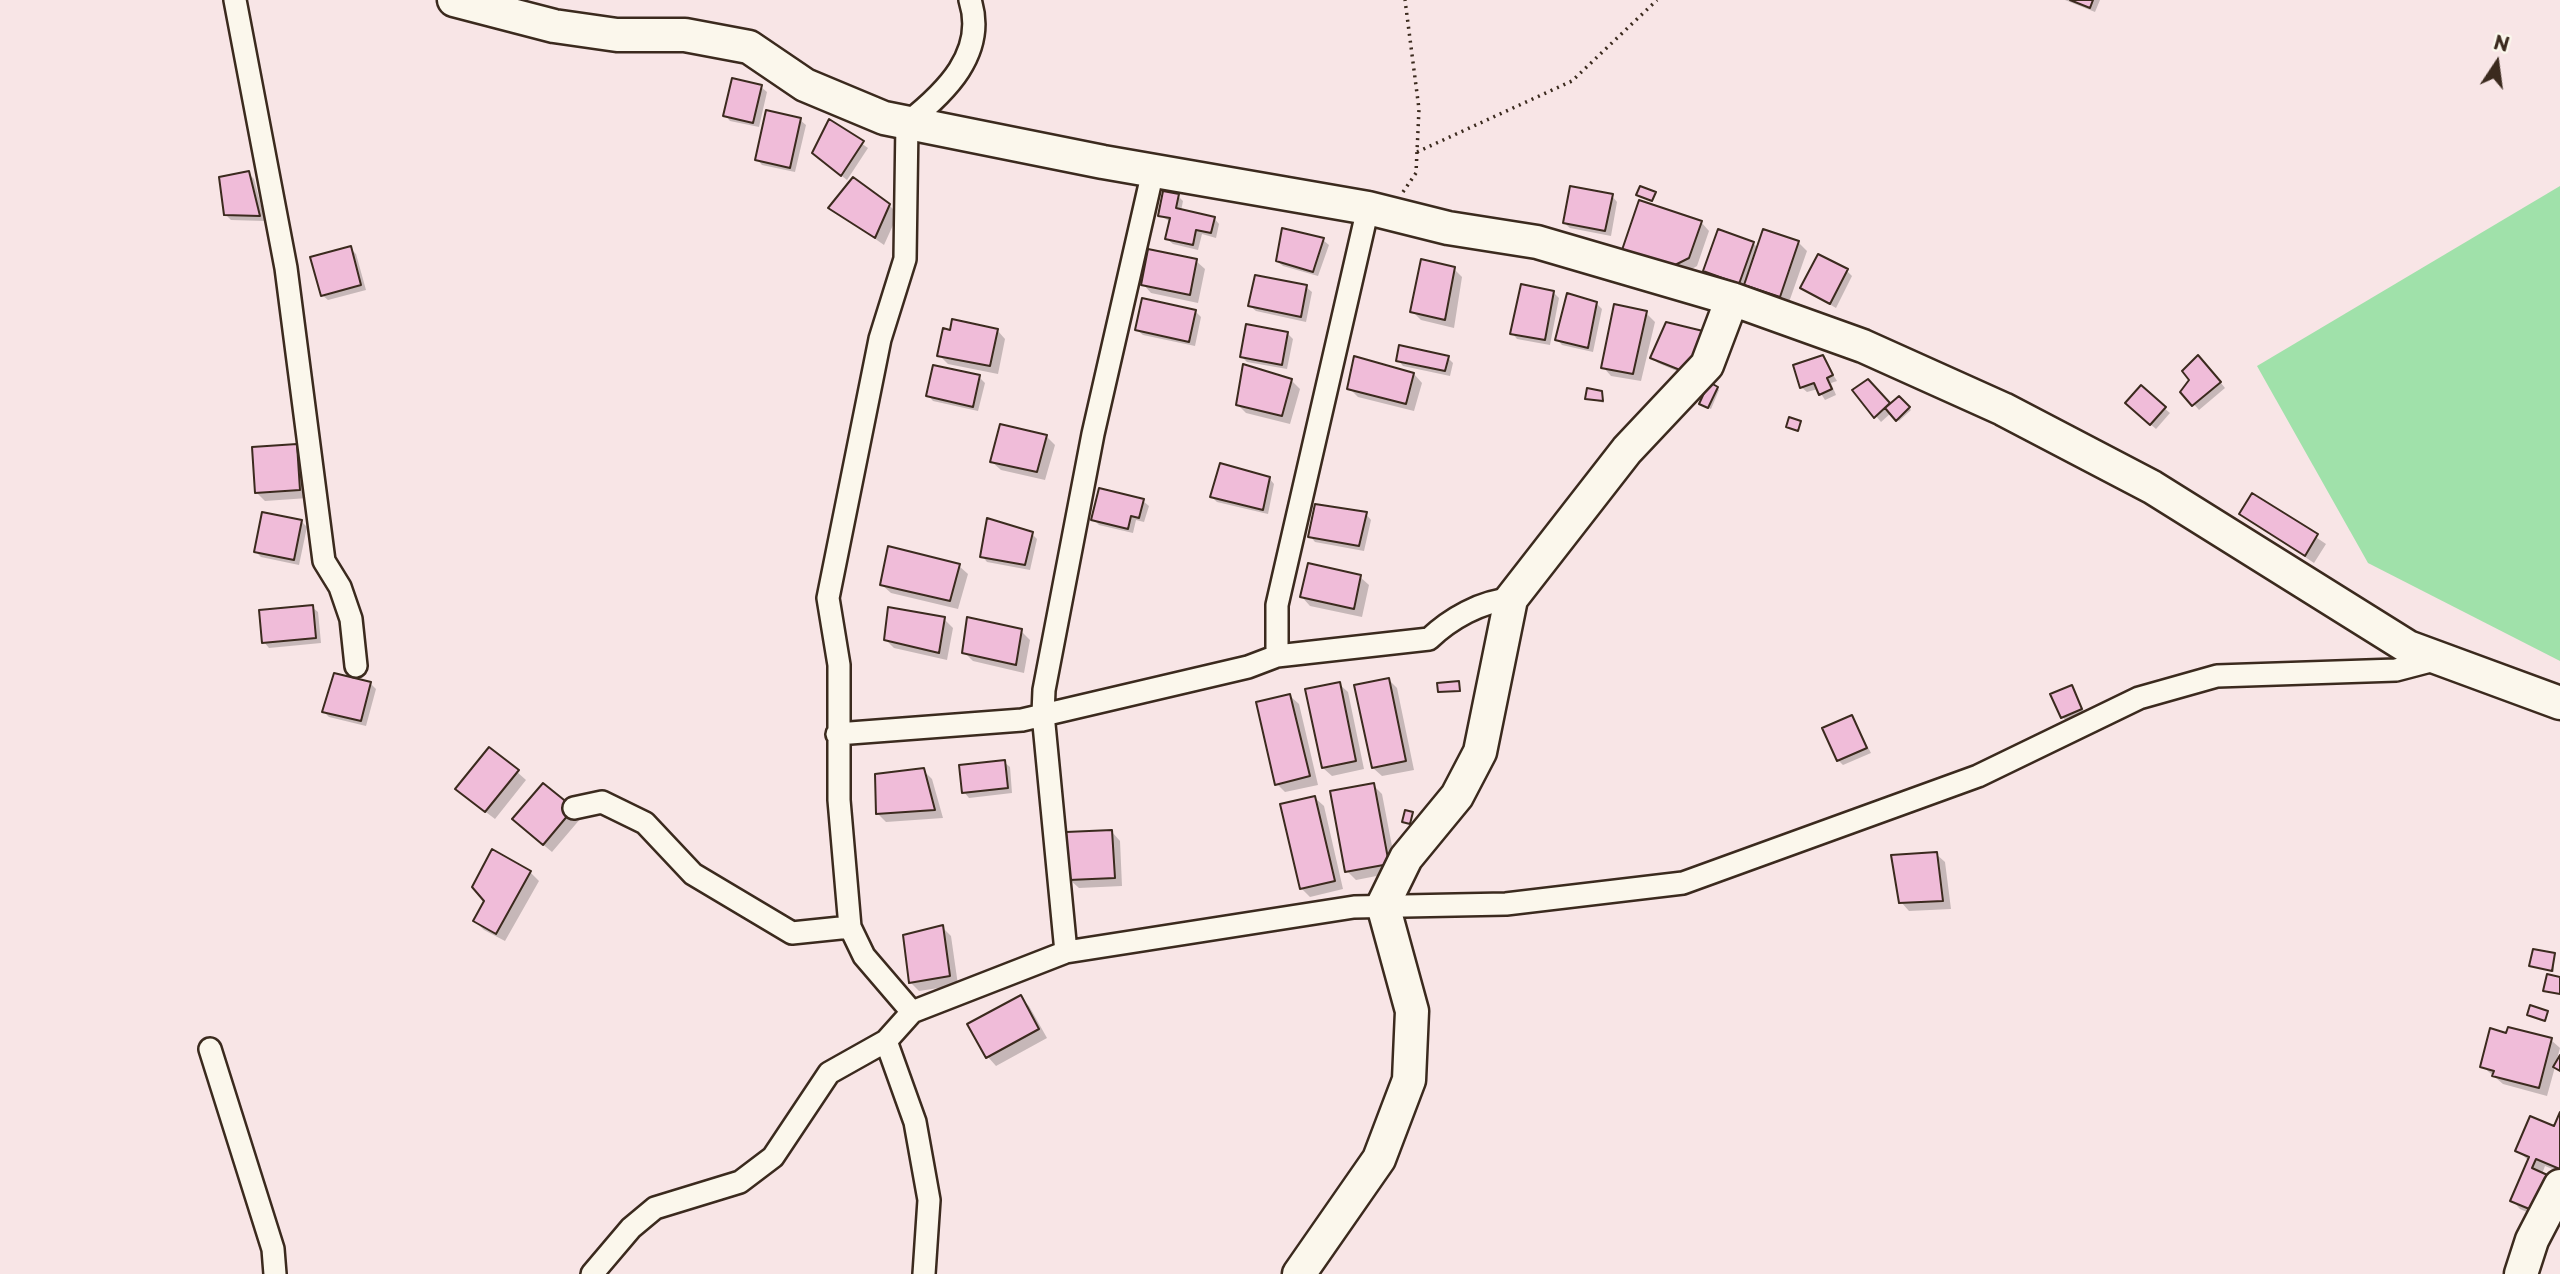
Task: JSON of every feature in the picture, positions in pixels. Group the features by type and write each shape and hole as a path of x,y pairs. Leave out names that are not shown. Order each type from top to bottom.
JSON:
{"street":[{"path":"235,0 286,268 324,561 340,587 351,619 356,666"},
{"path":"454,0 554,26 617,35 685,35 749,47 805,85 884,118 1153,171 1379,210 1448,228 1537,242 1732,299 1863,346 2003,409 2152,487 2408,647 2560,703"},
{"path":"907,123 940,97 966,62 976,18 970,0"},
{"path":"907,123 905,259 880,338 828,598 839,665 839,800 850,927 864,956 912,1012"},
{"path":"1066,952 1043,714 1044,690 1093,434 1153,171"},
{"path":"1277,656 1277,605 1379,210"},
{"path":"1299,1274 1380,1159 1409,1080 1412,1011 1383,905 1406,858 1457,796 1480,752 1511,599 1627,450 1707,365 1732,299"},
{"path":"837,734 1022,720 1248,667 1277,656 1429,639 1445,624 1494,600 1511,599"},
{"path":"592,1274 631,1228 655,1208 740,1182 773,1157 829,1073 886,1041 912,1012 1066,952 1383,905 1506,904 1683,883 1978,776 2152,695 2217,676 2396,670 2441,658"},
{"path":"574,808 602,802 645,823 693,873 792,933 850,927"},
{"path":"886,1041 915,1122 929,1200 924,1274"},
{"path":"210,1049 273,1249 275,1274"},
{"path":"2521,1274 2532,1240 2560,1186"}],"path":[{"path":"1379,210 1416,173 1419,109 1405,0"},
{"path":"1417,152 1572,81 1657,0"}],"green space":[{"path":"2560,186 2560,661 2368,563 2257,366"}],"building":[{"path":"2070,0 2093,0 2090,8"},
{"path":"732,78 762,85 753,123 723,116"},
{"path":"766,110 801,118 790,168 755,160"},
{"path":"829,119 864,141 841,176 812,153"},
{"path":"249,171 260,216 224,215 219,177"},
{"path":"853,177 890,204 875,238 828,208"},
{"path":"1570,186 1613,194 1605,231 1563,223"},
{"path":"1640,186 1656,192 1652,201 1636,195"},
{"path":"1163,191 1179,194 1176,208 1215,217 1211,233 1196,230 1193,245 1165,239 1170,218 1158,216"},
{"path":"1639,200 1702,221 1689,258 1673,266 1622,250"},
{"path":"1282,228 1324,238 1313,272 1276,261"},
{"path":"1718,229 1754,242 1739,284 1703,271"},
{"path":"1763,229 1799,241 1780,297 1744,285"},
{"path":"351,246 361,285 321,296 310,257"},
{"path":"1148,249 1197,259 1190,295 1141,285"},
{"path":"1818,254 1848,269 1830,304 1800,288"},
{"path":"1421,259 1455,267 1445,320 1410,312"},
{"path":"1255,275 1307,285 1301,317 1248,306"},
{"path":"1521,284 1554,291 1545,340 1510,334"},
{"path":"1567,293 1597,302 1588,348 1555,340"},
{"path":"1142,298 1196,310 1189,342 1135,330"},
{"path":"1614,304 1647,311 1633,374 1601,368"},
{"path":"952,319 998,329 990,366 937,356 943,328 950,330"},
{"path":"1666,322 1703,331 1700,351 1685,372 1650,358"},
{"path":"1246,324 1288,332 1282,365 1240,357"},
{"path":"1399,345 1449,356 1445,371 1396,361"},
{"path":"1823,355 1833,375 1827,378 1832,389 1819,395 1814,383 1800,388 1793,365"},
{"path":"2198,355 2221,382 2192,406 2180,392 2189,380 2182,371"},
{"path":"1354,356 1414,373 1406,404 1347,389"},
{"path":"1243,364 1292,379 1282,416 1236,405"},
{"path":"933,365 980,375 973,407 926,396"},
{"path":"1868,379 1890,403 1874,418 1852,390"},
{"path":"1709,382 1718,387 1708,408 1699,404"},
{"path":"2141,385 2166,407 2150,425 2125,403"},
{"path":"1587,388 1602,391 1603,401 1585,399"},
{"path":"1899,396 1910,407 1896,421 1885,408"},
{"path":"1789,417 1801,421 1798,431 1786,427"},
{"path":"1000,424 1047,435 1037,472 990,462"},
{"path":"297,444 300,490 255,493 252,447"},
{"path":"1220,463 1270,477 1263,510 1210,497"},
{"path":"1099,488 1144,499 1139,518 1131,516 1128,529 1091,520"},
{"path":"2252,493 2318,534 2305,556 2239,514"},
{"path":"1315,504 1367,512 1359,546 1308,537"},
{"path":"262,512 302,520 294,560 254,552"},
{"path":"987,518 1033,532 1025,565 980,557"},
{"path":"888,546 960,564 950,601 880,585"},
{"path":"1308,563 1361,575 1354,609 1300,597"},
{"path":"313,605 316,638 262,643 259,610"},
{"path":"888,607 945,617 939,653 884,640"},
{"path":"967,617 1022,629 1016,665 962,653"},
{"path":"334,673 371,682 361,721 322,712"},
{"path":"1389,678 1406,761 1372,768 1354,685"},
{"path":"1459,681 1460,691 1438,692 1437,683"},
{"path":"1340,682 1356,761 1322,768 1305,689"},
{"path":"2072,685 2082,709 2061,718 2050,694"},
{"path":"1290,694 1310,776 1275,785 1256,702"},
{"path":"1852,715 1867,748 1837,761 1822,728"},
{"path":"489,747 519,770 485,812 455,789"},
{"path":"1005,760 1008,788 962,793 959,765"},
{"path":"924,768 935,810 876,814 875,774"},
{"path":"543,783 574,808 543,845 512,819"},
{"path":"1374,783 1389,864 1345,872 1330,791"},
{"path":"1315,796 1335,881 1300,889 1280,804"},
{"path":"1405,810 1413,812 1410,824 1402,822"},
{"path":"1112,830 1115,878 1069,880 1066,832"},
{"path":"492,849 531,871 496,934 473,921 484,901 472,887"},
{"path":"1937,852 1943,901 1899,903 1891,855"},
{"path":"943,925 950,976 909,983 903,935"},
{"path":"2533,949 2555,953 2552,971 2529,966"},
{"path":"2547,974 2560,977 2560,994 2543,991"},
{"path":"1021,995 1039,1029 986,1058 967,1024"},
{"path":"2530,1005 2548,1011 2545,1021 2527,1015"},
{"path":"2508,1027 2552,1038 2539,1088 2492,1076 2494,1071 2480,1067 2490,1028 2506,1033"},
{"path":"2560,1055 2560,1071 2553,1067"},
{"path":"2560,1112 2560,1169 2536,1159 2532,1168 2554,1178 2539,1213 2510,1201 2529,1157 2515,1151 2530,1116 2554,1126"}]}
